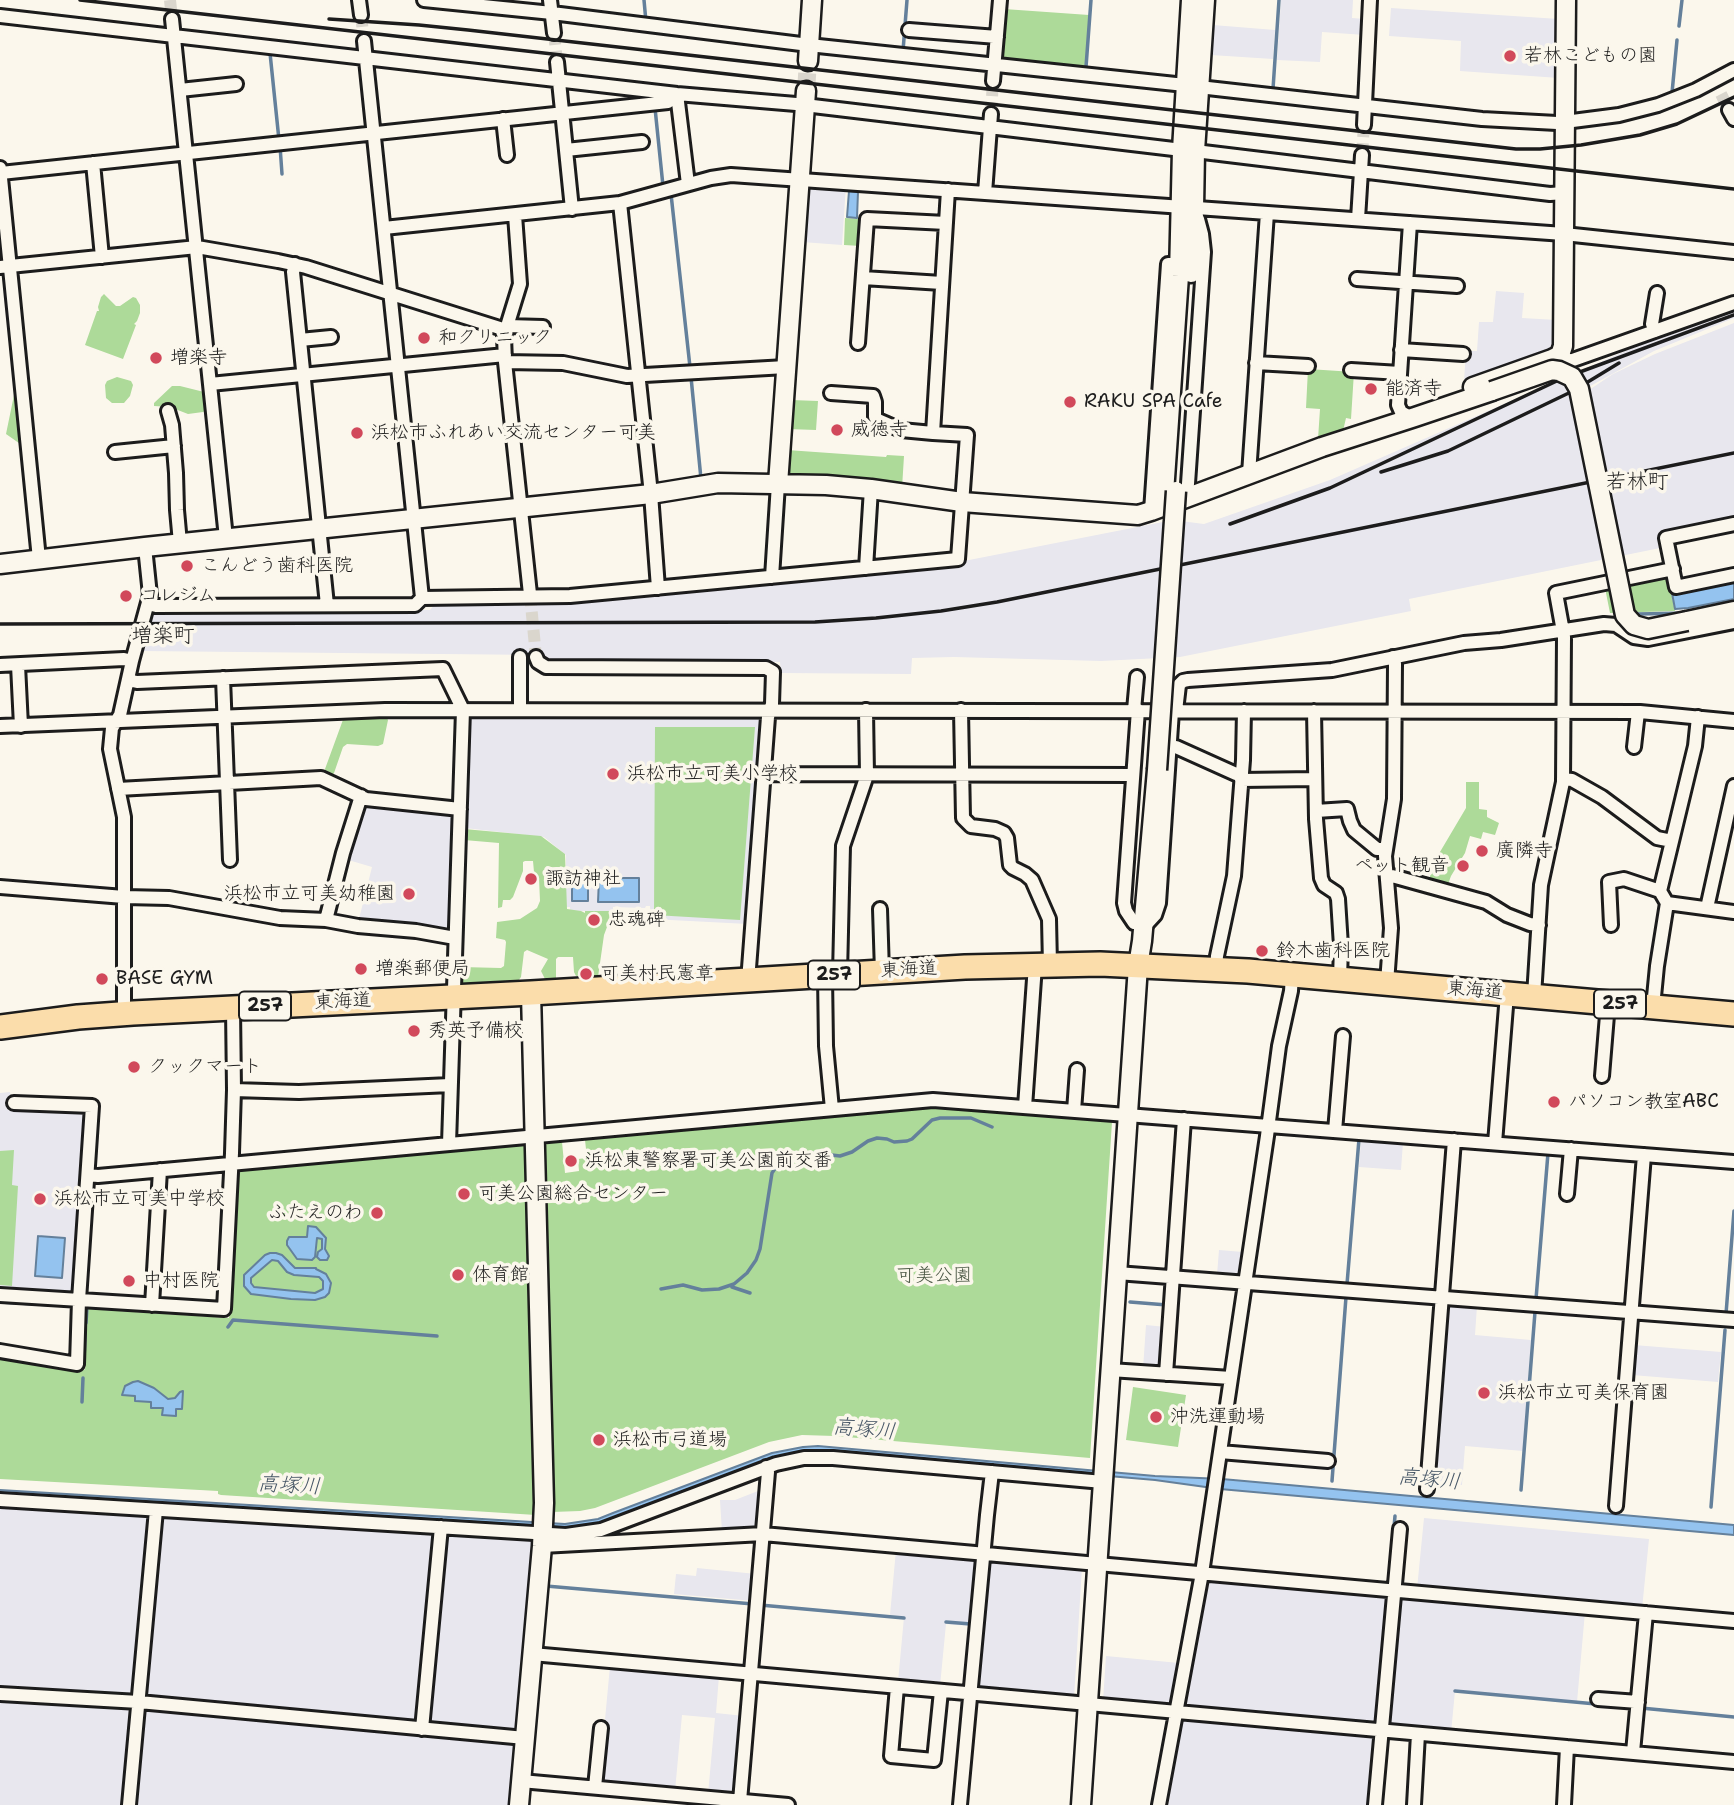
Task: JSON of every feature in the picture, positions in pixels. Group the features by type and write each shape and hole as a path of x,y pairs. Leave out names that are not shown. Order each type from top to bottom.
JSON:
{"highway":[{"name":"東海道","path":"0,1027 124,1014 1043,965 1216,969 1734,1014"}],"street":[{"path":"359,0 360,15"},
{"path":"424,0 551,7 808,53 995,65 1519,122 1565,122 1639,111 1677,99 1734,70"},
{"path":"808,53 812,0"},
{"path":"993,82 1000,0"},
{"path":"1081,1805 1138,966 1145,772 1177,390 1188,208 1192,86 1191,0"},
{"path":"1192,86 1205,0"},
{"path":"1364,125 1370,0"},
{"path":"1560,355 1563,346 1566,0"},
{"path":"551,7 554,33"},
{"path":"0,16 677,94 805,98 1188,150 1550,194 1565,193"},
{"path":"173,19 226,538"},
{"path":"909,30 997,37"},
{"path":"364,41 422,598"},
{"path":"557,62 572,209"},
{"path":"1714,81 1721,94"},
{"path":"180,90 236,84"},
{"path":"39,559 5,267 0,170 93,163 668,102 677,94"},
{"path":"677,94 688,184"},
{"path":"772,577 805,98"},
{"path":"503,120 507,155"},
{"path":"985,193 990,121"},
{"path":"566,150 642,142"},
{"path":"1357,219 1362,155"},
{"path":"93,163 103,257"},
{"path":"384,228 620,204 688,184 731,175 1564,234 1734,252"},
{"path":"933,433 948,190"},
{"path":"620,204 651,494 658,588"},
{"path":"1177,390 1180,264 1188,208"},
{"path":"1187,498 1204,252 1202,234 1188,208"},
{"path":"1249,474 1267,213"},
{"path":"515,215 520,284 506,328 505,358 530,594"},
{"path":"858,343 867,219 946,223"},
{"path":"1408,418 1398,405 1410,223"},
{"path":"5,267 197,247 295,264 506,328 542,327"},
{"path":"295,264 293,272 327,606"},
{"path":"1151,511 1168,264 1180,264"},
{"path":"863,278 942,283"},
{"path":"1357,279 1457,286"},
{"path":"1655,331 1652,324 1657,293"},
{"path":"1560,355 1570,361 1734,303"},
{"path":"300,340 331,337"},
{"path":"1401,350 1463,354"},
{"path":"1408,418 1411,409 1415,407 1560,355"},
{"path":"210,384 398,365 505,358 563,363 618,375 786,367"},
{"path":"1256,363 1308,366"},
{"path":"1351,370 1400,373"},
{"path":"0,564 651,494 718,483 826,485 962,502 1138,515 1322,447 1552,370 1572,377 1579,389 1625,615 1634,625 1648,629 1734,611"},
{"path":"148,604 415,605 422,598 570,597 958,559 967,435 901,429 878,420 875,416 873,396 831,393"},
{"path":"168,411 174,446 180,543"},
{"path":"115,452 174,446"},
{"path":"866,568 871,489"},
{"path":"1734,524 1666,538 1676,587 1734,575"},
{"path":"124,1014 124,817 110,749 112,728 120,715 150,595 145,547"},
{"path":"1534,996 1542,880 1563,779 1563,629 1556,593 1673,569"},
{"path":"1139,925 1154,915 1159,903 1170,747 1178,689 1183,681 1332,670 1464,643 1501,640 1563,629 1610,624 1634,637 1648,639 1734,622"},
{"path":"520,657 520,710"},
{"path":"536,657 538,662 546,667 766,668 773,671 750,980"},
{"path":"1387,983 1391,928 1386,849 1394,799 1393,657"},
{"path":"0,666 124,659 132,661"},
{"path":"128,680 136,682 223,678 441,662 463,710 449,1144"},
{"path":"18,664 21,726"},
{"path":"1136,677 1136,710 1145,772"},
{"path":"223,678 230,860"},
{"path":"0,726 385,710 1638,712 1734,721"},
{"path":"832,1109 826,1046 832,975 844,846 867,775 866,710"},
{"path":"961,710 963,818 971,826 995,829 1004,834 1007,838 1010,865 1035,884 1049,919 1025,1107"},
{"path":"1216,969 1234,877 1244,711"},
{"path":"1314,711 1316,811 1322,881 1336,893 1338,899 1342,946 1340,979"},
{"path":"1634,747 1638,712"},
{"path":"1660,891 1695,746 1698,717"},
{"path":"1170,747 1176,747 1242,778 1315,779"},
{"path":"764,774 1145,772"},
{"path":"118,789 321,778 366,799 460,809"},
{"path":"1563,779 1572,780 1602,797 1657,838 1672,841"},
{"path":"1707,908 1734,786"},
{"path":"326,920 342,855 361,796"},
{"path":"1316,811 1348,809 1354,830 1377,849 1386,849"},
{"path":"1387,876 1486,902 1507,915 1539,925"},
{"path":"1611,925 1609,882 1624,879 1660,891 1667,903 1653,1007"},
{"path":"0,887 169,898 280,918 326,920 455,938"},
{"path":"1667,903 1734,912"},
{"path":"880,909 882,972"},
{"path":"1159,1805 1202,1573 1279,1046 1292,975"},
{"path":"519,1805 543,1533 531,993"},
{"path":"1495,1143 1507,994"},
{"path":"1602,1076 1608,1003"},
{"path":"0,1295 224,1309 232,1163 233,1008"},
{"path":"1335,1131 1343,1036"},
{"path":"1074,1111 1077,1070"},
{"path":"234,1090 299,1092 450,1085"},
{"path":"88,1175 933,1100 1734,1162"},
{"path":"0,1351 77,1364 92,1105 14,1103"},
{"path":"1166,1374 1184,1119"},
{"path":"1427,1489 1454,1140"},
{"path":"1567,1194 1571,1149"},
{"path":"1616,1506 1644,1155"},
{"path":"152,1305 160,1170"},
{"path":"1117,1273 1734,1320"},
{"path":"1110,1370 1231,1378"},
{"path":"1220,1452 1328,1461"},
{"path":"0,1500 566,1535 601,1530 790,1460 818,1457 992,1472 1103,1476"},
{"path":"740,1801 768,1472 766,1467"},
{"path":"960,1805 992,1472"},
{"path":"129,1805 156,1510"},
{"path":"422,1729 441,1527"},
{"path":"1375,1805 1400,1529"},
{"path":"543,1533 763,1534 1734,1621"},
{"path":"1633,1752 1646,1613"},
{"path":"533,1654 1734,1762"},
{"path":"897,1687 891,1756 923,1759 934,1760 941,1691"},
{"path":"0,1694 139,1702 525,1738"},
{"path":"1598,1699 1638,1702"},
{"path":"595,1787 601,1728"},
{"path":"1414,1805 1419,1734"},
{"path":"1564,1805 1567,1747"},
{"path":"521,1780 595,1787 657,1799 788,1805"}],"shaded area":[{"path":"1281,0 1353,0 1352,18 1365,19 1365,35 1322,32 1320,62 1277,60"},
{"name":"若林こどもの園","path":"1391,8 1559,19 1559,78 1460,71 1461,41 1389,36"},
{"path":"1213,25 1275,30 1273,59 1211,55"},
{"path":"806,185 846,185 842,245 802,242"},
{"path":"1496,291 1524,293 1522,318 1557,320 1554,350 1464,381 1466,351 1477,351 1479,322 1493,322"},
{"path":"1734,310 1734,318 1654,351 1574,395 1577,410 1592,407 1589,390 1613,374 1655,354 1734,323 1734,517 1662,532 1665,547 1409,599 1411,611 1180,657 1101,661 912,658 911,674 781,673 780,662 551,661 542,655 140,651 150,610 430,610 437,602 693,589 964,561 1173,520 1204,524 1330,480 1630,349"},
{"name":"浜松市立可美小学校","path":"757,714 763,720 748,924 651,919 650,906 613,907 613,911 570,911 570,907 566,907 566,855 544,837 465,828 468,716"},
{"name":"浜松市立可美幼稚園","path":"361,805 452,812 455,815 451,935 358,923 372,867 345,859"},
{"name":"浜松市立可美中学校","path":"10,1092 12,1106 86,1109 75,1289 69,1294 0,1289 0,1093"},
{"path":"1361,1139 1403,1142 1401,1170 1359,1167"},
{"path":"1219,1250 1243,1252 1240,1271 1234,1276 1217,1275"},
{"name":"浜松市立可美保育園","path":"1452,1304 1477,1306 1475,1335 1531,1340 1523,1451 1465,1446 1462,1485 1438,1483 1433,1478 1447,1309"},
{"path":"1146,1325 1166,1327 1163,1370 1143,1369"},
{"path":"1634,1345 1721,1352 1718,1382 1632,1375"},
{"path":"763,1489 758,1530 722,1532 720,1500 735,1500"},
{"path":"0,1502 530,1536 534,1541 511,1805 0,1805"},
{"path":"1424,1518 1649,1539 1642,1609 1417,1589"},
{"path":"896,1550 976,1557 969,1626 946,1624 940,1686 898,1682 904,1617 890,1615"},
{"path":"989,1558 1082,1567 1074,1698 977,1689"},
{"path":"697,1568 756,1574 754,1601 674,1594 676,1574 696,1576"},
{"path":"1211,1581 1386,1596 1374,1726 1186,1709 1184,1706 1208,1583"},
{"path":"1397,1595 1585,1612 1577,1702 1455,1691 1451,1733 1385,1727"},
{"path":"1106,1656 1179,1663 1170,1704 1167,1706 1103,1701"},
{"path":"610,1666 719,1676 716,1713 744,1716 737,1797 708,1794 715,1718 682,1715 675,1791 599,1784"},
{"path":"1186,1717 1374,1734 1367,1805 1168,1805 1183,1719"}],"green space":[{"path":"1004,9 1089,15 1085,69 1005,60 1001,55"},
{"path":"845,218 862,219 861,246 844,245"},
{"path":"104,294 116,306 133,297 140,305 140,313 123,359 85,345"},
{"path":"1308,369 1354,372 1351,419 1346,418 1343,431 1318,439 1320,409 1306,408"},
{"path":"117,377 131,381 133,385 130,396 124,403 112,403 106,398 107,381"},
{"path":"172,386 206,393 207,410 188,414 170,407 154,406"},
{"path":"14,395 20,396 26,448 6,434"},
{"path":"791,400 818,401 816,430 788,429"},
{"path":"787,450 904,456 902,488 789,478 785,474"},
{"path":"1664,576 1668,578 1675,611 1610,613 1605,588"},
{"path":"385,715 388,720 383,744 347,744 343,747 334,773 325,773 344,717"},
{"path":"655,727 755,727 740,920 654,915"},
{"path":"1466,782 1479,782 1479,809 1487,810 1487,817 1499,823 1495,835 1483,832 1481,839 1470,836 1465,853 1447,887 1428,882 1437,857 1466,808"},
{"path":"464,829 541,836 565,854 567,909 585,913 613,911 604,935 598,977 576,976 573,957 558,957 556,978 545,979 541,971 548,959 527,950 524,952 521,977 518,981 460,984 461,967 504,966 506,942 496,938 497,922 520,919 537,908 540,901 539,878 534,872 533,861 525,861 513,897 503,900 502,907 498,908 499,843 464,840"},
{"name":"可美公園","path":"933,1108 1112,1122 1090,1458 802,1435 769,1442 595,1508 552,1512 544,1147 548,1143 562,1142 565,1173 579,1171 578,1159 587,1158 585,1140"},
{"path":"523,1142 528,1147 536,1515 221,1495 218,1491 0,1479 0,1356 85,1370 88,1309 229,1318 237,1175 241,1171"},
{"path":"14,1150 12,1185 18,1186 12,1286 0,1285 0,1151"},
{"name":"沖洗運動場","path":"1133,1387 1186,1395 1178,1447 1126,1440"}],"water":[{"path":"849,191 858,192 857,218 847,217"},
{"path":"1734,581 1734,599 1675,609 1672,593"},
{"path":"572,878 588,878 588,901 572,901"},
{"path":"599,878 639,878 639,902 598,902"},
{"path":"308,1226 316,1227 326,1238 325,1249 329,1256 327,1260 317,1257 322,1249 322,1239 317,1238 315,1257 312,1260 297,1259 287,1245 289,1237 307,1237"},
{"path":"38,1236 65,1238 62,1278 35,1276"},
{"path":"265,1255 282,1255 295,1268 316,1268 326,1274 331,1283 329,1293 315,1300 251,1294 244,1286 244,1275","holes":["272,1260 278,1261 287,1272 294,1275 319,1277 323,1281 323,1289 315,1293 254,1287 251,1278"]},
{"path":"138,1381 154,1388 168,1399 175,1398 183,1391 182,1409 176,1409 176,1416 162,1415 163,1408 151,1408 151,1402 135,1401 135,1396 122,1395 125,1386"},
{"path":"818,1446 1734,1525 1734,1535 818,1451 774,1458 599,1523 565,1528 0,1494 0,1490 565,1524 598,1519 772,1453"}],"waterway":[{"path":"644,0 646,22"},
{"path":"903,51 907,0"},
{"path":"1086,67 1091,0"},
{"path":"1273,89 1279,0"},
{"path":"1679,26 1682,0"},
{"path":"1672,93 1677,40"},
{"path":"270,53 279,140"},
{"path":"655,108 663,186"},
{"path":"280,146 282,174"},
{"path":"671,194 690,367"},
{"path":"691,377 701,479"},
{"path":"1638,614 1688,613"},
{"path":"661,1289 683,1285 702,1290 719,1289 734,1284 747,1273 760,1249 772,1173 786,1158 815,1153 840,1156 877,1138 894,1142 907,1141 932,1120 940,1118 971,1118 992,1127"},
{"path":"1347,1284 1359,1139"},
{"path":"1536,1299 1548,1153"},
{"path":"1726,1314 1734,1211"},
{"path":"732,1287 750,1293"},
{"path":"1332,1481 1346,1297"},
{"path":"0,1302 54,1305"},
{"path":"1130,1302 1167,1305"},
{"path":"64,1306 73,1306"},
{"path":"86,1307 214,1315"},
{"path":"86,1323 87,1307"},
{"path":"1521,1490 1535,1312"},
{"path":"228,1327 233,1320 437,1336"},
{"path":"1711,1507 1725,1330"},
{"path":"84,1359 85,1332"},
{"path":"82,1402 83,1378"},
{"path":"1389,1583 1395,1516"},
{"path":"546,1586 753,1604"},
{"path":"760,1605 904,1618"},
{"path":"946,1622 971,1624"},
{"path":"1455,1691 1596,1704"},
{"path":"1641,1708 1734,1717"}],"tunnel":[{"path":"170,0 172,19"},
{"path":"361,15 364,41"},
{"path":"554,33 557,62"},
{"path":"806,91 808,61"},
{"path":"991,114 993,81"},
{"path":"1721,94 1729,110"},
{"path":"1362,155 1364,125"},
{"path":"530,594 536,657"}],"railway":[{"path":"80,0 1734,189"},
{"path":"329,19 468,30 1516,149 1581,145 1640,135 1677,124 1734,97"},
{"path":"1230,524 1330,488 1561,379 1734,315"},
{"path":"1381,472 1448,451 1573,391 1619,363"},
{"path":"0,624 815,622 876,618 997,602 1734,453"}],"place":[{"name":"若林こどもの園","path":"1510,56"},
{"name":"和クリニック","path":"424,338"},
{"name":"増楽寺","path":"156,358"},
{"name":"能済寺","path":"1371,389"},
{"name":"RAKU SPA Cafe","path":"1070,402"},
{"name":"威徳寺","path":"837,430"},
{"name":"浜松市ふれあい交流センター可美","path":"357,433"},
{"name":"こんどう歯科医院","path":"187,566"},
{"name":"コレジム","path":"126,596"},
{"name":"浜松市立可美小学校","path":"613,774"},
{"name":"廣隣寺","path":"1482,851"},
{"name":"ペット観音","path":"1463,866"},
{"name":"諏訪神社","path":"531,879"},
{"name":"浜松市立可美幼稚園","path":"409,894"},
{"name":"忠魂碑","path":"594,920"},
{"name":"鈴木歯科医院","path":"1262,951"},
{"name":"増楽郵便局","path":"361,969"},
{"name":"可美村民憲章","path":"586,974"},
{"name":"BASE GYM","path":"102,979"},
{"name":"秀英予備校","path":"414,1031"},
{"name":"クックマート","path":"134,1067"},
{"name":"パソコン教室ABC","path":"1554,1102"},
{"name":"浜松東警察署可美公園前交番","path":"571,1161"},
{"name":"可美公園総合センター","path":"464,1194"},
{"name":"浜松市立可美中学校","path":"40,1199"},
{"name":"ふたえのわ","path":"377,1213"},
{"name":"体育館","path":"458,1275"},
{"name":"中村医院","path":"129,1281"},
{"name":"浜松市立可美保育園","path":"1484,1393"},
{"name":"沖洗運動場","path":"1156,1417"},
{"name":"浜松市弓道場","path":"599,1440"}],"district":[{"name":"若林町","path":"1637,483"},
{"name":"増楽町","path":"163,637"}],"water label":[{"name":"高塚川","path":"864,1430"},
{"name":"高塚川","path":"1429,1480"},
{"name":"高塚川","path":"289,1486"}]}
